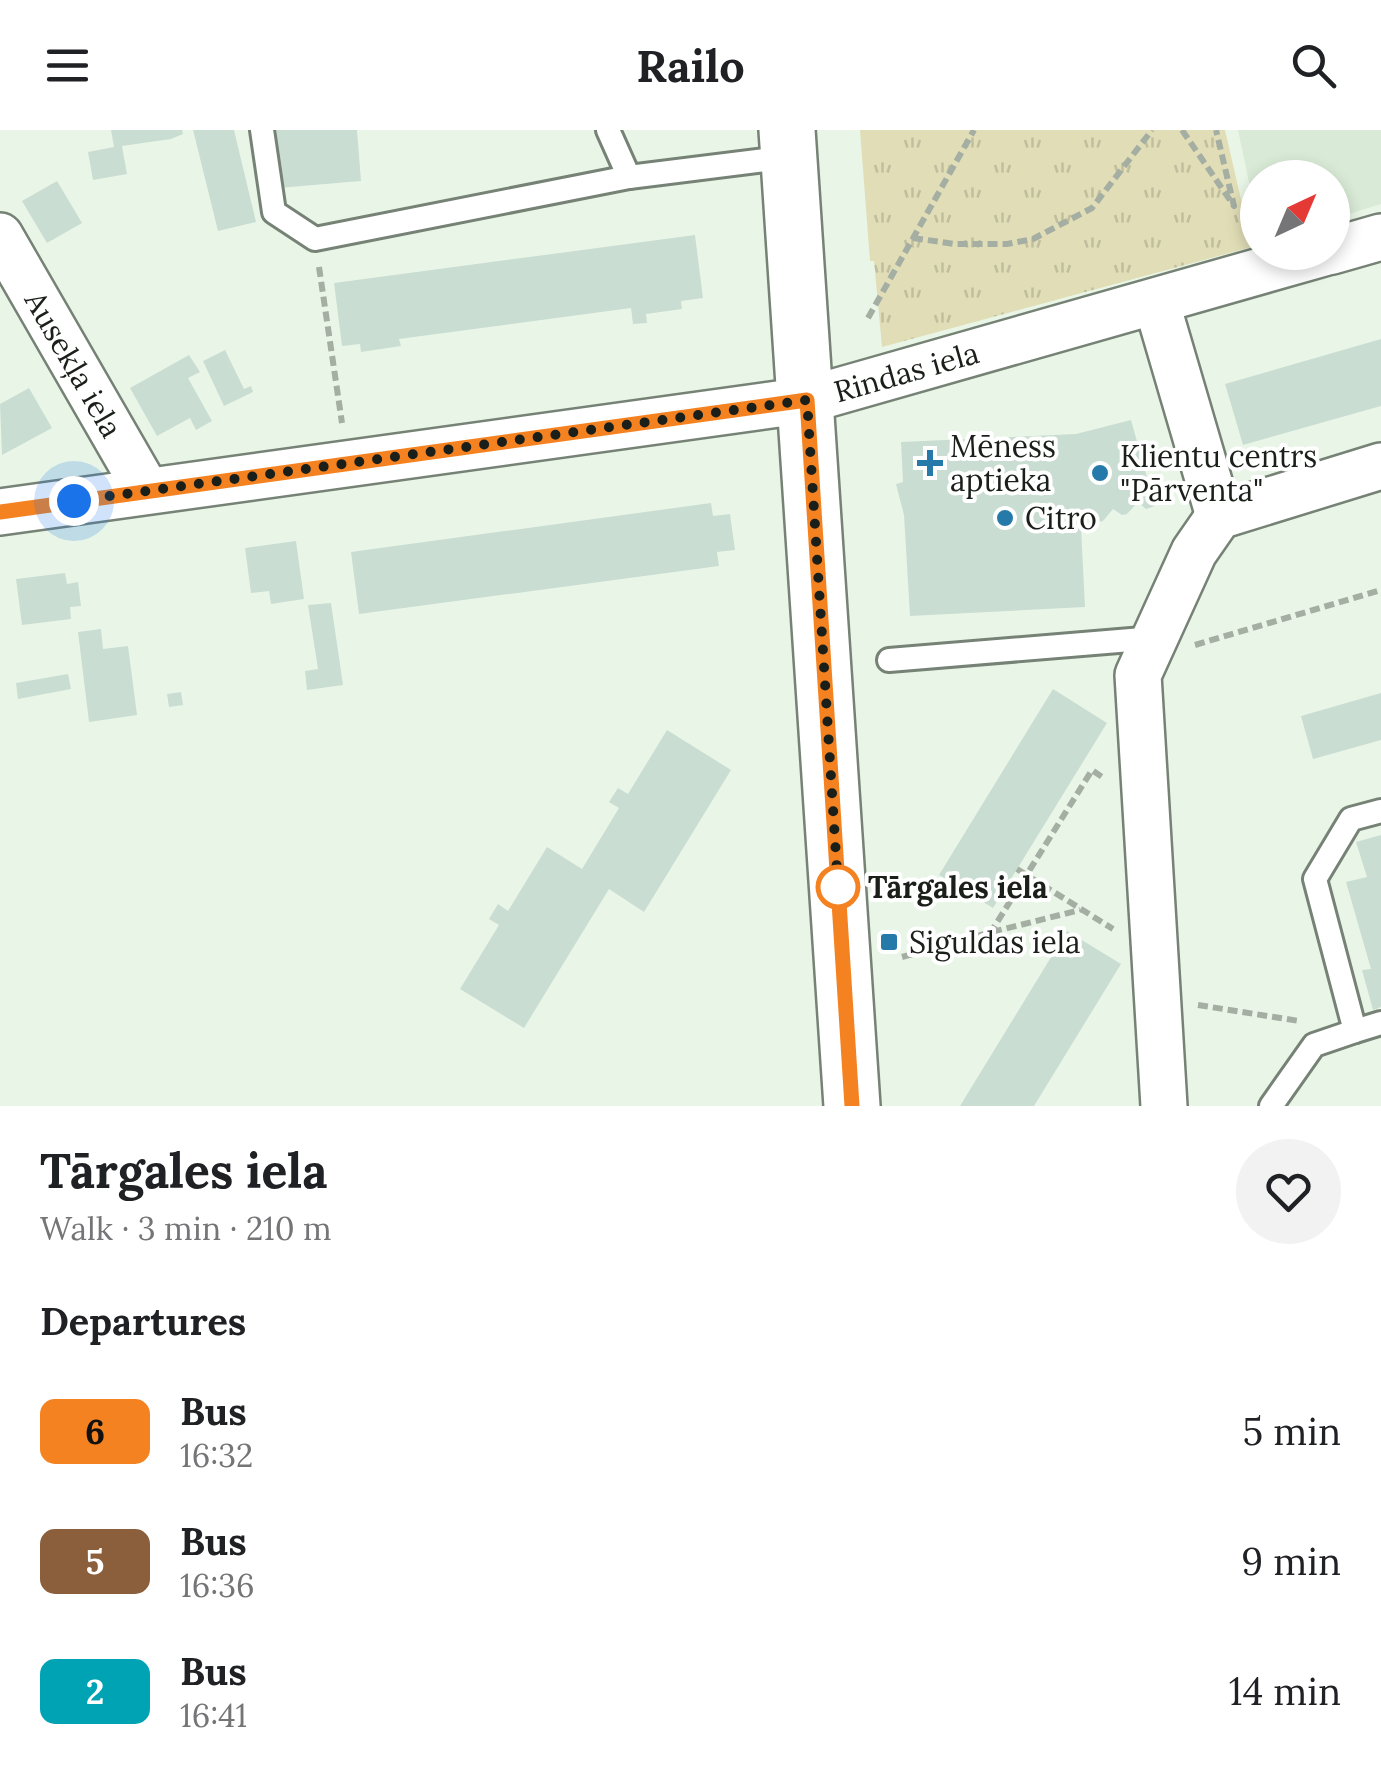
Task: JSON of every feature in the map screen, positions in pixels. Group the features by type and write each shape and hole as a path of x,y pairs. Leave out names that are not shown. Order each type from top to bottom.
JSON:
{"street":[{"path":"788,143 852,1106"},
{"name":"Ausekļa iela","path":"0,236 147,491"},
{"name":"Rindas iela","path":"1350,246 1381,237"},
{"name":"Rindas iela","path":"0,512 807,400 1266,270"},
{"path":"1156,301 1219,516"},
{"path":"1164,1106 1138,675 1194,552 1219,516 1381,466"}],"lane":[{"path":"262,130 274,212 315,238 788,143"},
{"path":"608,130 628,177"},
{"path":"889,660 1150,649"},
{"path":"1346,1034 1315,879 1351,818 1381,810"},
{"path":"1271,1106 1314,1045 1381,1023"}],"path":[{"path":"868,318 974,130"},
{"path":"913,238 955,244 1007,244 1032,239 1092,208 1152,130"},
{"path":"1182,130 1234,206 1216,130"},
{"path":"315,238 347,464"},
{"path":"1150,649 1381,590"},
{"path":"991,932 1092,770 1146,800"},
{"path":"1017,869 1154,953"},
{"path":"902,957 1080,910"},
{"path":"1158,1004 1184,1003 1306,1022 1346,1034"}],"shaded area":[{"path":"1238,130 1381,130 1381,204 1350,214 1350,160 1244,160"}],"green space":[{"path":"860,130 1225,130 1240,195 1240,250 882,347 874,261 870,261"}],"building":[{"path":"111,130 182,130 183,134 122,146 127,174 93,180 88,152 114,147"},
{"path":"193,130 234,130 256,222 218,231"},
{"path":"273,130 357,130 361,181 278,188"},
{"path":"57,181 82,223 47,243 22,201"},
{"path":"695,235 703,298 681,301 682,309 646,314 647,323 633,324 631,308 399,339 401,346 361,352 360,344 342,346 334,283"},
{"path":"1381,339 1381,406 1243,445 1225,384"},
{"path":"225,350 244,389 251,386 253,392 224,406 203,361"},
{"path":"189,355 200,372 188,378 212,421 196,430 190,418 157,436 130,388"},
{"path":"29,388 52,428 2,455 0,404"},
{"name":"Citro","path":"1131,420 1155,506 1146,509 1138,502 1122,515 1113,509 1103,521 1081,527 1085,607 910,616 904,515 896,484 903,482 901,442 1076,434"},
{"path":"711,503 713,516 730,514 735,550 717,552 719,566 359,614 351,552"},
{"path":"296,541 304,599 271,604 269,591 251,593 245,548"},
{"path":"65,573 67,584 78,582 81,606 70,607 71,619 22,625 16,579"},
{"path":"331,603 343,685 307,690 305,671 318,669 308,605"},
{"path":"101,629 103,649 128,646 137,715 89,722 78,632"},
{"path":"68,674 71,689 18,699 16,683"},
{"path":"1053,689 1107,723 993,908 939,875"},
{"path":"181,692 183,705 169,707 167,694"},
{"path":"1381,693 1381,740 1313,759 1301,716"},
{"path":"667,730 731,770 644,912 609,889 524,1028 460,989 499,925 489,919 498,904 508,911 547,847 582,869 619,808 609,802 618,788 628,794"},
{"path":"1381,835 1381,1007 1373,1010 1362,970 1371,969 1346,882 1367,877 1356,842"},
{"path":"1067,931 1121,964 1034,1106 960,1106"}],"bus line":[{"name":"6","path":"0,512 807,400 852,1106"}],"place":[{"name":"Mēness aptieka","path":"930,463"},
{"name":"Klientu centrs \"Pārventa\"","path":"1100,473"},
{"name":"Citro","path":"1005,518"},
{"name":"Tārgales iela","path":"838,887"},
{"name":"Siguldas iela","path":"889,942"}],"route":[{"path":"74,501 807,400 838,887"}]}
